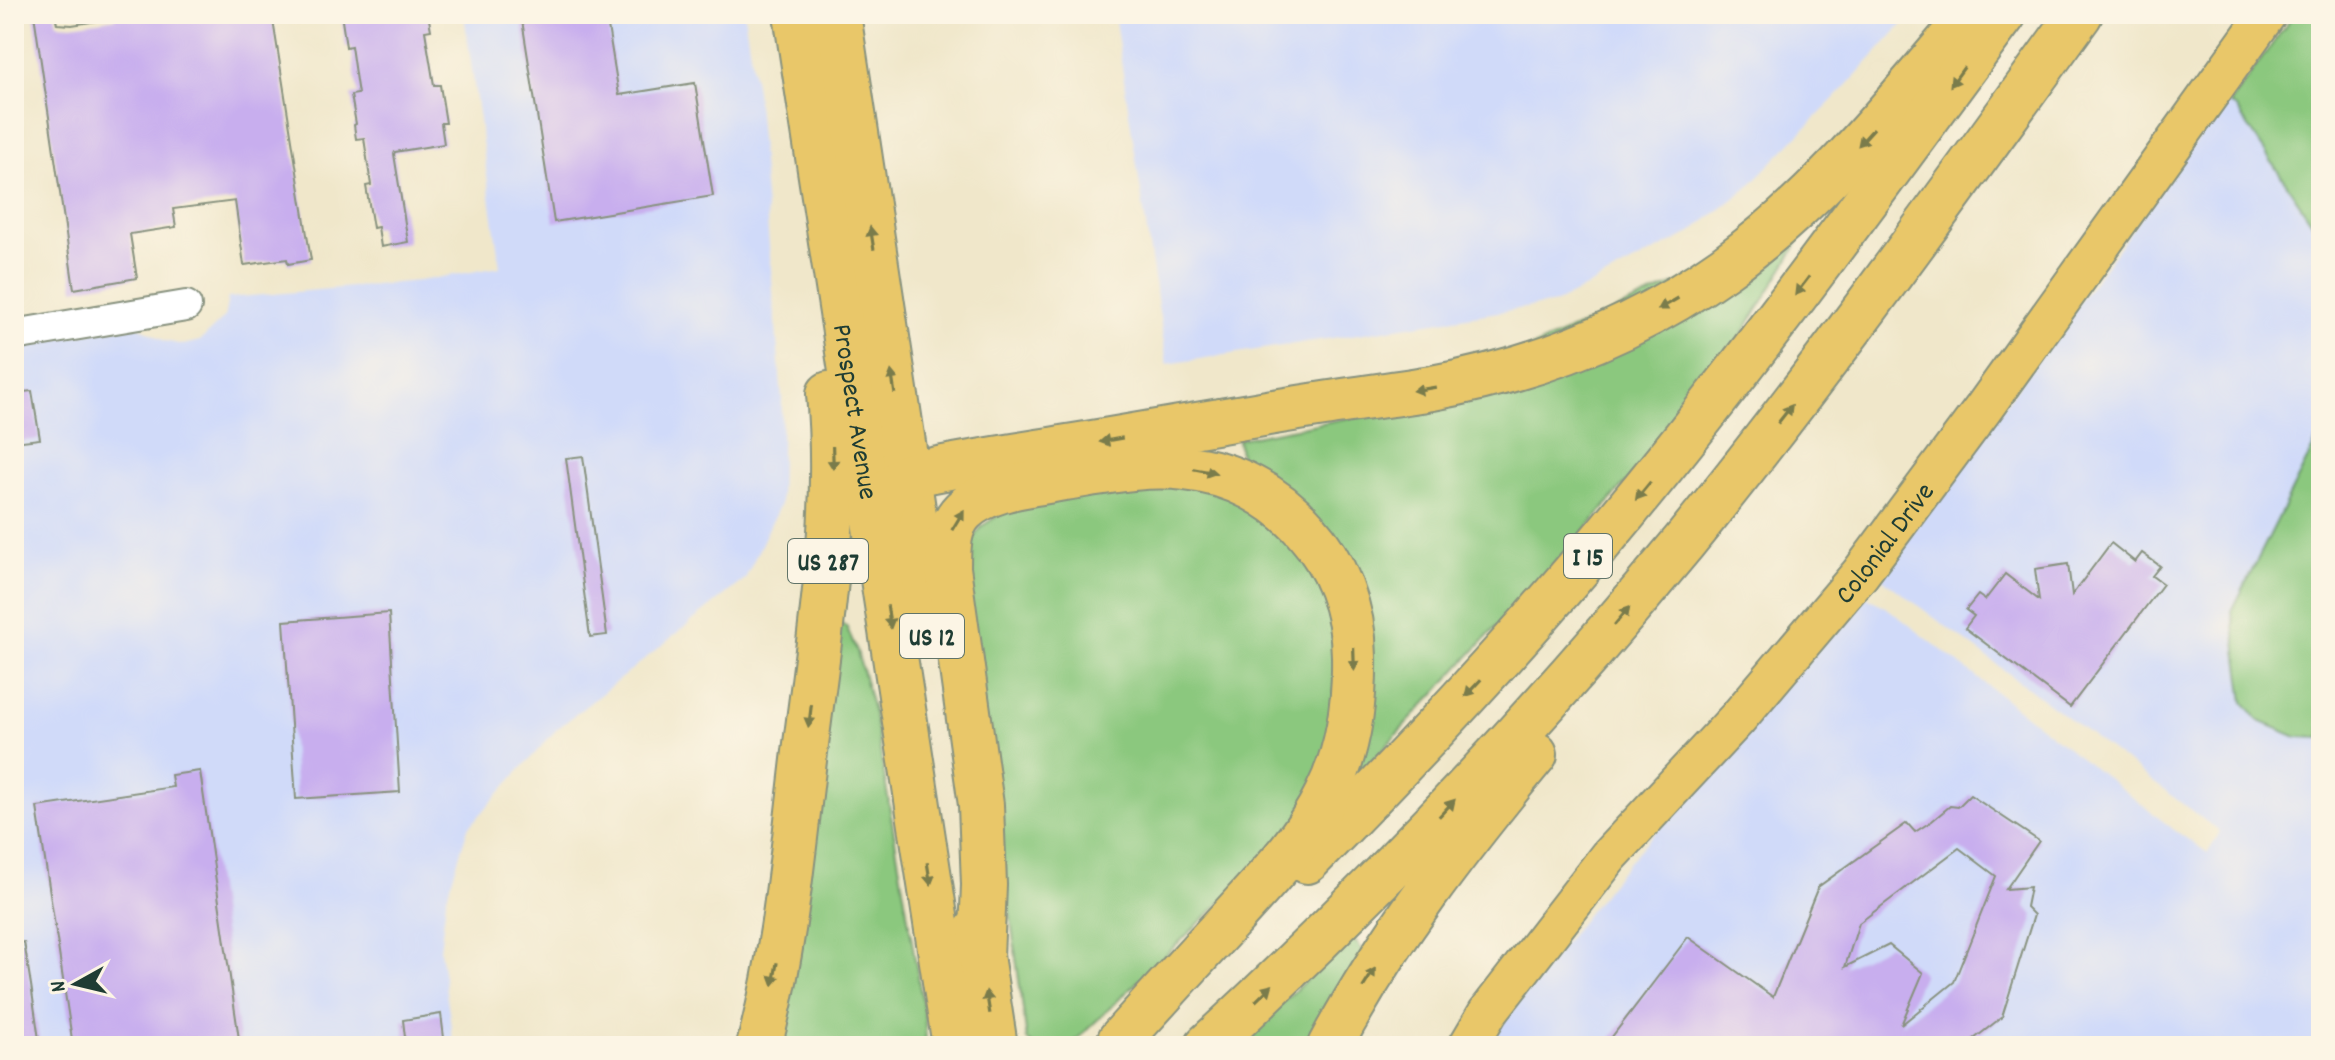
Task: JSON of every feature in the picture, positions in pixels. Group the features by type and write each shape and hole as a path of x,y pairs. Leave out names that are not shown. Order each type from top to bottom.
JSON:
{"highway":[{"name":"Prospect Avenue","path":"796,14 955,1046"},
{"name":"Prospect Avenue","path":"838,14 995,1046"},
{"path":"877,540 877,518 883,501 893,486 908,476 1325,403 1431,388 1519,367 1594,341 1673,301 1765,236 1837,168 1972,14"},
{"name":"I 15","path":"1116,1043 1227,940 1381,785 1481,679 1577,569 1716,400 2004,14"},
{"name":"I 15","path":"1207,1046 1403,855 1591,652 1684,541 1820,369 2080,14"},
{"name":"US 287","path":"759,1046 775,973 791,869 827,577 833,498 830,411 807,182 805,73"},
{"path":"981,957 984,885 981,805 948,568 949,541 955,521 970,504 1006,490 1136,468 1202,470 1253,487 1282,507 1309,533 1329,562 1344,595 1352,630 1355,669 1353,708 1345,745 1325,799 1296,844 1116,1043"},
{"path":"1330,1046 1385,953 1431,886 1555,727 1591,652"}],"main road":[{"name":"Colonial Drive","path":"1468,1046 1488,1012 1522,966 1609,856 1737,719 1860,574 2267,14"}],"street":[{"path":"14,335 186,306"}],"shaded area":[{"path":"464,14 744,14 756,91 782,399 780,504 745,579 557,729 468,828 446,899 440,950 454,1046 14,1046 14,345 137,325 165,341 183,345 200,341 224,318 228,298 419,281 500,267"},
{"path":"1114,14 1912,14 1746,189 1690,233 1556,303 1167,364"},
{"path":"2225,101 2236,108 2321,236 2321,1046 1488,1046 1499,1027 1619,873 1864,596 1886,607 2208,853 2220,832 1880,577"}],"green space":[{"path":"2294,14 2321,14 2321,236 2236,108 2229,104"},
{"path":"1800,229 1796,247 1715,379 1576,541 1359,775 1352,767 1362,621 1242,472 1238,439 1390,410"},
{"path":"2321,432 2321,738 2297,737 2259,721 2244,702 2232,611"},
{"path":"1127,484 1214,485 1302,539 1338,621 1331,753 1290,833 1235,889 1070,1046 1034,1046 1027,1040 965,576 970,543 982,526 1007,510"},
{"path":"834,621 846,626 857,651 874,714 925,1019 926,1046 775,1046"},
{"path":"1351,936 1366,954 1311,1046 1238,1046"}],"building":[{"path":"34,14 55,14 57,24 72,25 116,18 115,14 272,14 311,260 288,264 287,259 244,265 235,201 173,209 176,227 130,234 137,278 74,289"},
{"path":"341,14 428,14 431,30 425,31 434,85 440,85 446,123 441,123 444,144 394,154 408,242 381,247 378,227 373,228 366,186 371,185 364,138 356,139 354,125 351,95 358,94 351,46 346,47"},
{"path":"521,14 606,14 619,95 695,83 713,196 554,222"},
{"path":"32,391 40,439 14,442 14,393"},
{"path":"583,456 607,635 590,637 566,458"},
{"path":"2111,543 2135,562 2142,553 2160,566 2152,576 2163,584 2070,707 1965,628 1974,616 1966,610 1978,595 1985,600 2005,574 2039,600 2035,569 2068,564 2072,595"},
{"path":"389,613 400,792 296,799 284,621"},
{"path":"200,771 240,1046 73,1046 37,807 173,787 171,775"},
{"path":"1970,795 2039,841 2006,889 2030,887 2026,907 2034,915 2002,1017 1965,1046 1605,1046 1688,937 1773,997 1818,887 1907,823 1915,832 1950,806 1958,807","holes":["1959,848 1996,876 1954,982 1901,1025 1923,973 1889,945 1845,967 1859,923"]},
{"path":"24,942 40,1046 14,1046 14,943"},
{"path":"441,1014 445,1046 406,1046 403,1020"}]}
